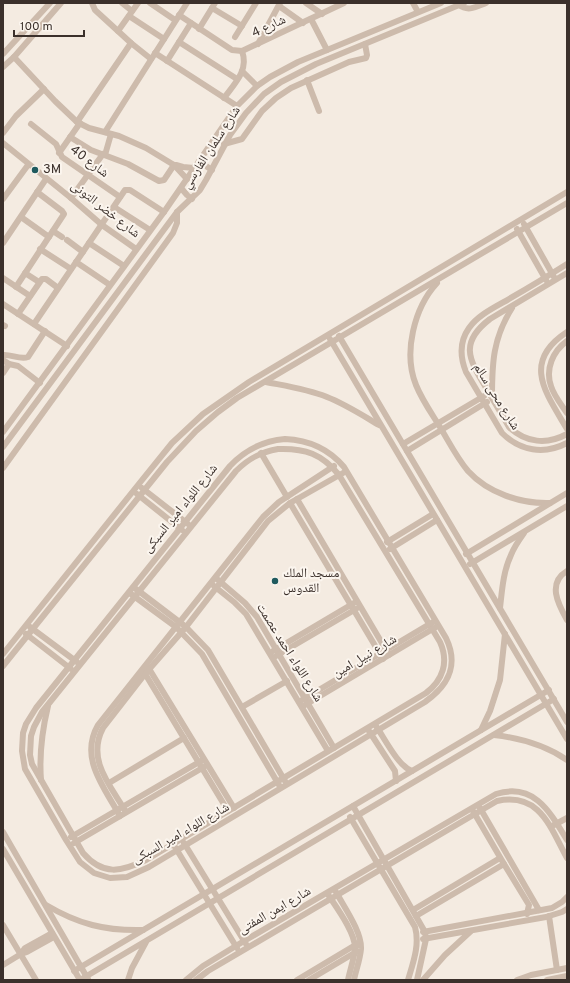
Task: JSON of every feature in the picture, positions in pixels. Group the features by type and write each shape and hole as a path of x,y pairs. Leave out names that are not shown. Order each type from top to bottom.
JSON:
{"street":[{"path":"3,67 44,24 61,3"},
{"path":"92,3 95,10 151,59"},
{"path":"122,3 131,13 164,39"},
{"path":"118,31 138,3"},
{"path":"150,3 177,18 191,23 232,50 244,50 245,65 237,80 224,98"},
{"path":"71,198 104,155 108,134 151,59 187,3"},
{"path":"235,37 255,5 247,3"},
{"path":"306,3 322,14"},
{"name":"شارع 4","path":"244,50 344,3"},
{"path":"412,3 418,12"},
{"name":"شارع سلمان الفارسي","path":"3,432 164,212 237,106 257,86 284,69 441,3"},
{"path":"462,4 464,8 470,9 486,3"},
{"path":"258,44 280,4 303,23"},
{"name":"شارع سلمان الفارسي","path":"3,447 177,212 203,185 224,144 246,113 264,94 298,73 462,4"},
{"path":"48,5 49,10 54,12"},
{"path":"3,54 48,5"},
{"path":"199,28 214,5 242,26"},
{"path":"37,18 41,19 44,24"},
{"path":"311,19 327,50"},
{"path":"167,61 191,23"},
{"path":"179,42 237,80"},
{"path":"59,153 131,43"},
{"path":"224,144 242,139 262,111 276,98 292,88 349,62 366,58 367,55 365,44"},
{"path":"155,53 237,106"},
{"path":"14,57 63,110 78,122 142,146 174,165 187,179"},
{"path":"242,72 257,86"},
{"path":"307,80 319,111"},
{"path":"3,133 16,116 44,89"},
{"name":"شارع 40","path":"31,124 56,144 62,157 87,176 120,197"},
{"path":"70,137 84,146 128,164 159,182 164,180 174,165"},
{"name":"شارع خضر التونى","path":"3,143 102,225 136,249"},
{"path":"3,198 28,165"},
{"path":"174,165 183,167 203,165 212,170"},
{"path":"3,243 46,179"},
{"path":"181,188 184,193 192,198"},
{"path":"34,324 125,190 128,190 164,212"},
{"path":"16,287 63,216 63,212 37,192"},
{"path":"3,654 172,444 203,414 233,392 567,192"},
{"path":"3,666 167,462 196,431 218,412 237,398 567,203"},
{"path":"114,207 150,230"},
{"path":"3,468 173,233 177,223 177,212"},
{"path":"21,217 51,234 64,239 84,252"},
{"path":"521,220 556,280"},
{"path":"514,224 548,284"},
{"path":"90,243 124,266"},
{"path":"40,249 71,269"},
{"path":"76,262 110,285"},
{"name":"شارع محى سالم","path":"567,264 476,320 465,334 461,352 462,363 502,433 510,440 519,446 528,449 550,449 567,443"},
{"path":"25,273 39,282"},
{"name":"شارع محى سالم","path":"567,273 481,326 476,332 470,347 471,361 509,427 522,437 540,442 550,441 567,434"},
{"path":"3,278 30,296"},
{"path":"441,278 422,304 415,323 411,344 412,364 416,385 442,430 469,472 490,489 502,494 525,501 550,503"},
{"path":"18,314 42,279 46,279 58,288"},
{"path":"3,304 67,346"},
{"path":"407,451 485,403 490,396 495,347 502,326 513,306"},
{"path":"336,330 567,722"},
{"path":"3,355 21,358 28,357 45,331"},
{"path":"567,333 552,345 543,361 541,372 542,383 546,393 567,429"},
{"path":"327,335 567,739"},
{"path":"567,341 558,349 550,364 549,374 550,385 567,413"},
{"path":"3,360 9,364 18,366 40,383"},
{"path":"543,361 550,364"},
{"path":"3,372 9,364"},
{"path":"266,382 325,396 380,426"},
{"path":"403,444 481,397 490,396"},
{"name":"شارع اللواء امير السبكى","path":"284,439 302,441 326,451 340,462 347,471 438,622 446,638 452,653 451,670 444,685 438,692 428,699 149,867 127,877 110,878 102,877 86,868 80,862 68,843 29,777 23,760 22,751 23,733 30,716 180,528 233,463 243,454 259,444 284,439"},
{"name":"شارع اللواء امير السبكى","path":"282,449 303,450 317,456 339,475 444,649 445,658 442,674 438,682 426,693 146,860 125,869 109,870 94,864 88,859 75,839 32,764 29,745 30,736 42,712 191,526 236,471 252,458 261,453 282,449"},
{"path":"261,453 381,656"},
{"path":"125,809 102,772 98,760 97,745 103,728 178,625 268,521 289,500 340,462"},
{"path":"289,500 297,499 347,471"},
{"path":"138,485 191,526"},
{"path":"133,491 186,533"},
{"path":"460,557 567,493"},
{"path":"297,499 388,652"},
{"path":"465,567 567,506"},
{"path":"382,546 435,517"},
{"path":"385,552 435,517"},
{"path":"500,608 503,581 510,556 526,531"},
{"path":"567,571 558,580 556,588 556,598 567,620"},
{"name":"شارع اللواء احمد عصمت","path":"218,580 251,610 334,748"},
{"path":"133,586 178,625 181,632 195,646 210,667 281,788"},
{"path":"119,813 94,769 91,754 92,739 98,725 146,669 186,627 213,586"},
{"name":"شارع اللواء احمد عصمت","path":"213,586 234,602 246,614 328,751"},
{"path":"128,592 178,625 186,627 208,650 287,784"},
{"path":"271,656 359,604"},
{"name":"شارع نبيل امين","path":"300,705 438,622"},
{"path":"26,624 80,664"},
{"path":"21,631 75,672"},
{"path":"481,730 490,711 500,680 505,634"},
{"path":"146,669 184,738 203,764"},
{"path":"146,669 231,809"},
{"path":"242,707 287,682"},
{"path":"74,971 549,690"},
{"path":"3,849 74,971 80,980 88,978 147,940 554,699"},
{"path":"42,782 40,762 41,742 49,704"},
{"path":"374,723 400,763 412,771"},
{"path":"368,728 395,771 396,781"},
{"path":"494,735 537,744 567,760"},
{"path":"109,783 184,738"},
{"path":"68,843 203,764"},
{"path":"379,866 503,792 522,792 538,799 567,840"},
{"path":"480,807 506,799 523,801 534,806 552,830 567,858"},
{"path":"353,806 425,932 426,939 417,980"},
{"path":"480,807 539,910"},
{"path":"347,810 412,921 417,933 417,940 408,980"},
{"path":"473,811 529,905 529,910 527,913 528,921"},
{"path":"552,830 567,818"},
{"path":"558,826 567,825"},
{"path":"3,832 88,978"},
{"path":"181,839 248,947"},
{"path":"173,844 239,952"},
{"path":"146,860 149,867"},
{"path":"415,913 502,861"},
{"name":"شارع ايمن المفتى","path":"196,980 208,971 329,896 334,889 379,866"},
{"name":"شارع ايمن المفتى","path":"186,980 203,966 244,941 329,896 337,895 379,866"},
{"path":"334,889 357,931 358,944 354,953 348,980"},
{"path":"329,896 361,949 354,980"},
{"path":"417,933 557,906 567,897"},
{"path":"45,904 63,915 90,925 124,930 145,930"},
{"path":"417,940 528,921 549,916 567,909"},
{"path":"549,916 557,970"},
{"path":"3,925 36,980"},
{"path":"423,980 445,955 471,931"},
{"path":"3,965 21,954 25,948 53,935"},
{"path":"128,980 132,968 147,940"},
{"path":"309,980 358,944"},
{"path":"297,980 361,949"},
{"path":"516,980 531,975 567,968"},
{"path":"547,980 567,976"}],"place":[{"name":"3M","path":"35,170"},
{"name":"مسجد الملك القدوس","path":"275,581"}]}
